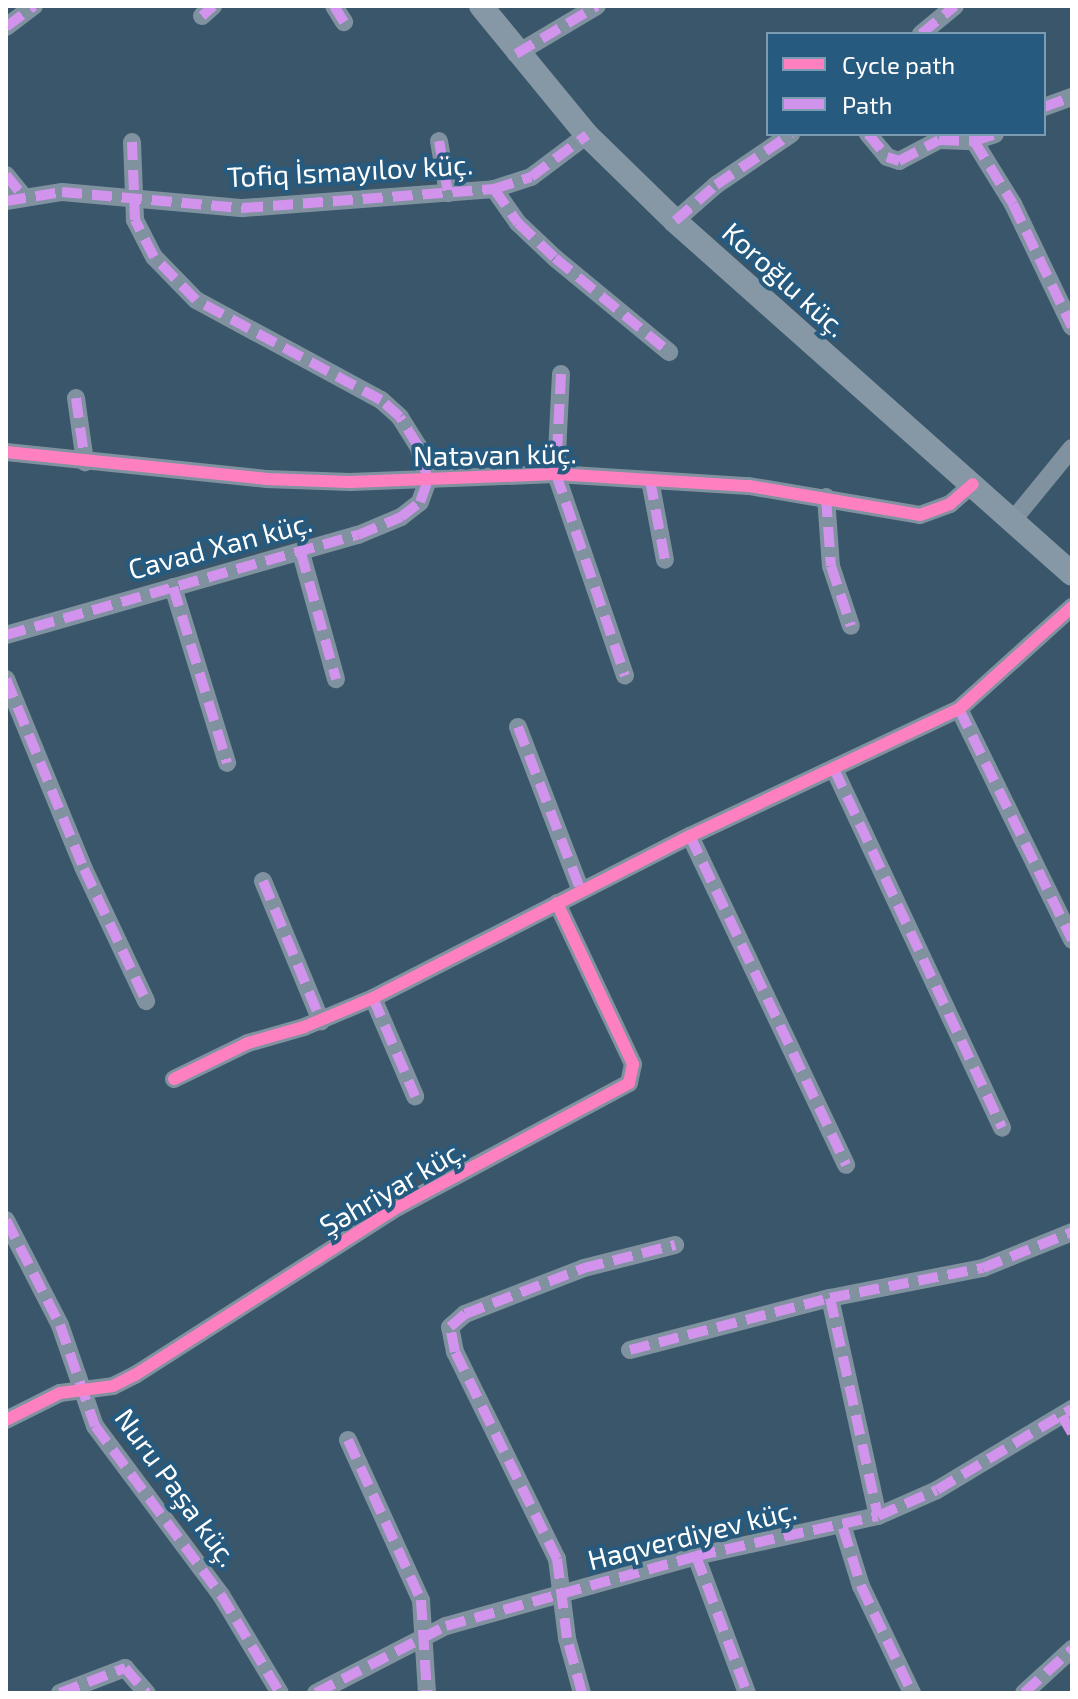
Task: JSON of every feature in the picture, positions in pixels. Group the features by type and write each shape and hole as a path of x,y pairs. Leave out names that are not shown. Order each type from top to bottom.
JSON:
{"street":[{"path":"6,27 34,6"},
{"name":"Koroğlu küç.","path":"481,6 516,54 587,135 675,221 1072,574"},
{"path":"516,54 597,6"},
{"path":"923,32 955,6"},
{"path":"1046,106 1072,97"},
{"name":"Tofiq İsmayılov küç.","path":"14,198 85,193 136,201 243,208 494,189 531,177 587,135"},
{"path":"675,221 716,185 788,136"},
{"path":"870,136 899,161 939,140 974,141 989,136"},
{"path":"439,141 448,193"},
{"path":"974,141 1013,204 1072,327"},
{"path":"132,142 139,236 196,300 381,400 400,417 418,446 428,480"},
{"path":"6,175 14,198"},
{"path":"494,189 518,223 555,258 669,352"},
{"path":"561,374 556,474 625,676"},
{"path":"76,398 85,462"},
{"path":"1013,520 1072,448"},
{"name":"Natəvan küç.","path":"6,452 266,479 428,480 556,474 650,480 826,497 920,515 950,504 973,484"},
{"name":"Cavad Xan küç.","path":"6,635 301,553 401,517 420,502 428,480"},
{"path":"650,480 665,560"},
{"path":"826,497 831,566 851,626"},
{"path":"301,553 336,679"},
{"path":"173,587 227,763"},
{"path":"174,1079 248,1043 321,1021 373,998 690,836 959,709 1072,607"},
{"path":"6,679 84,869 146,1001"},
{"path":"959,709 1072,940"},
{"path":"518,727 581,891"},
{"path":"834,769 1002,1128"},
{"path":"690,836 846,1165"},
{"path":"263,881 321,1021"},
{"name":"Şəhriyar küç.","path":"6,1420 60,1393 113,1386 135,1375 398,1207 629,1083 633,1064 557,903"},
{"path":"373,998 415,1096"},
{"name":"Nuru Paşa küç.","path":"6,1220 60,1325 95,1426 221,1595 280,1693"},
{"path":"630,1350 830,1298 983,1268 1072,1232"},
{"path":"582,1693 567,1638 564,1595 557,1559 455,1352 450,1327 465,1314 584,1268 675,1245"},
{"path":"830,1298 878,1516"},
{"path":"1067,1412 1072,1433"},
{"name":"Haqverdiyev küç.","path":"316,1693 422,1636 696,1556 843,1528 878,1516 937,1490 1067,1412"},
{"path":"348,1440 416,1586 424,1617 422,1636 427,1693"},
{"path":"843,1528 861,1586 912,1693"},
{"path":"696,1556 747,1693"},
{"path":"1024,1693 1072,1649"},
{"path":"60,1693 125,1668 147,1693"}],"marked path":[{"path":"6,27 34,6"},
{"path":"202,16 213,6"},
{"path":"334,6 344,22"},
{"path":"516,54 597,6"},
{"path":"923,32 955,6"},
{"path":"1046,106 1072,97"},
{"path":"6,201 62,192 243,208 494,189 531,177 587,135"},
{"path":"675,221 716,185 788,136"},
{"path":"870,136 887,157 899,161 939,140 974,141 989,136"},
{"path":"439,141 448,193"},
{"path":"974,141 1013,204 1072,327"},
{"path":"6,635 358,535 401,517 420,502 428,480 418,446 400,417 381,400 196,300 154,257 135,220 132,142"},
{"path":"6,175 23,196"},
{"path":"494,189 518,223 555,258 669,352"},
{"path":"561,374 556,474 625,676"},
{"path":"76,398 85,462"},
{"path":"650,480 665,560"},
{"path":"826,497 831,566 851,626"},
{"path":"301,553 336,679"},
{"path":"173,587 227,763"},
{"path":"6,679 84,869 146,1001"},
{"path":"959,709 1072,940"},
{"path":"518,727 581,891"},
{"path":"834,769 1002,1128"},
{"path":"690,836 846,1165"},
{"path":"263,881 321,1021"},
{"path":"373,998 415,1096"},
{"path":"6,1220 60,1325 95,1426 221,1595 280,1693"},
{"path":"630,1350 830,1298 983,1268 1072,1232"},
{"path":"582,1693 567,1638 557,1559 455,1352 450,1327 465,1314 584,1268 675,1245"},
{"path":"830,1298 878,1516"},
{"path":"316,1693 446,1626 696,1556 878,1516 937,1490 1072,1409"},
{"path":"1062,1416 1072,1433"},
{"path":"348,1440 421,1600 427,1693"},
{"path":"843,1528 861,1586 912,1693"},
{"path":"696,1556 747,1693"},
{"path":"1024,1693 1072,1649"},
{"path":"60,1693 125,1668 147,1693"}],"cycle path":[{"path":"6,452 266,479 350,482 556,474 749,486 920,515 950,504 973,484"},
{"path":"174,1079 248,1043 304,1027 373,998 690,836 959,709 1072,607"},
{"path":"6,1420 60,1393 113,1386 135,1375 398,1207 629,1083 633,1064 557,903"}]}
